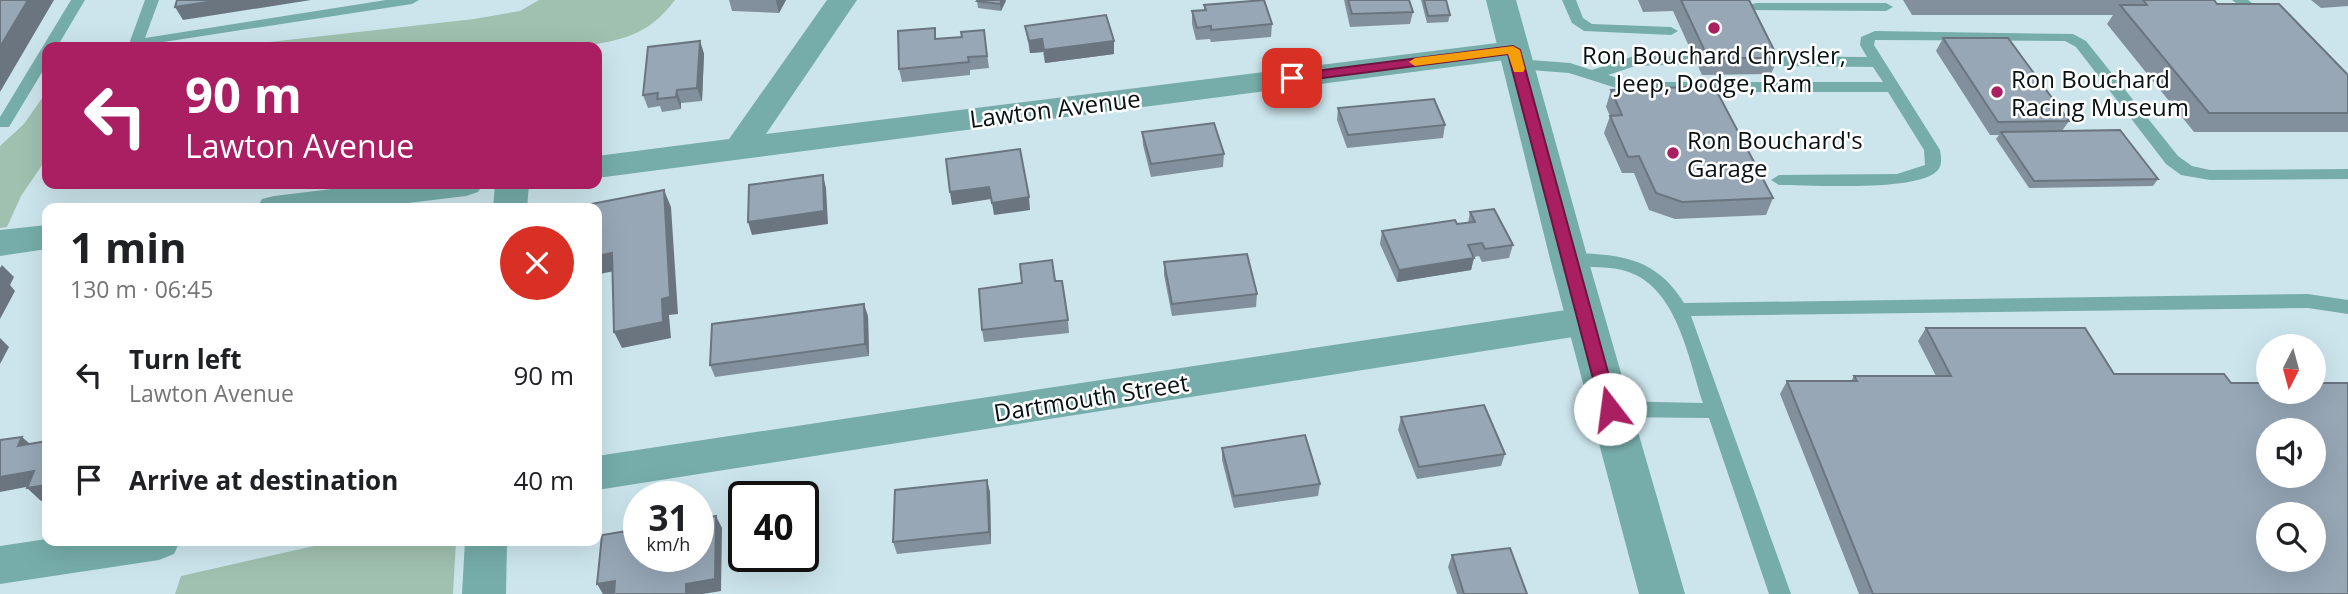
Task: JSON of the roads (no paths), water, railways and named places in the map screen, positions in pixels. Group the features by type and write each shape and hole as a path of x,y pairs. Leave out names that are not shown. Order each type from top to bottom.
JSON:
{"street":[{"path":"739,149 842,0"},
{"path":"1502,0 1569,259 1662,594"},
{"name":"Lawton Avenue","path":"602,166 1515,57"},
{"path":"314,203 426,189"},
{"path":"0,243 42,238"},
{"name":"Dartmouth Street","path":"602,472 1586,321"},
{"path":"0,565 126,546"},
{"path":"484,594 486,546"}],"lane":[{"path":"53,42 78,0"},
{"path":"137,42 152,0"},
{"path":"149,42 412,0"},
{"path":"1569,0 1577,20 1589,28 1671,31"},
{"path":"2239,0 2278,25"},
{"path":"1757,7 1884,3 1903,36"},
{"path":"1779,180 1897,178 1913,176 1931,168 1934,161 1932,150 1867,45 1868,37 1903,36 2068,37 2081,44 2172,160 2187,171 2210,175 2348,174"},
{"path":"1515,57 1570,68 1629,87 1894,88"},
{"path":"5,123 42,60"},
{"path":"1593,75 1634,61 1695,61"},
{"path":"1765,61 1878,62"},
{"path":"1569,259 1617,261 1633,265 1654,276 1669,291 1679,310 1780,594"},
{"path":"1679,310 2308,301 2348,307"},
{"path":"1610,409 1716,411"}],"place":[{"name":"Ron Bouchard Chrysler, Jeep, Dodge, Ram","path":"1714,28"},
{"name":"Ron Bouchard Racing Museum","path":"1997,92"},
{"name":"Ron Bouchard's Garage","path":"1673,153"}]}
